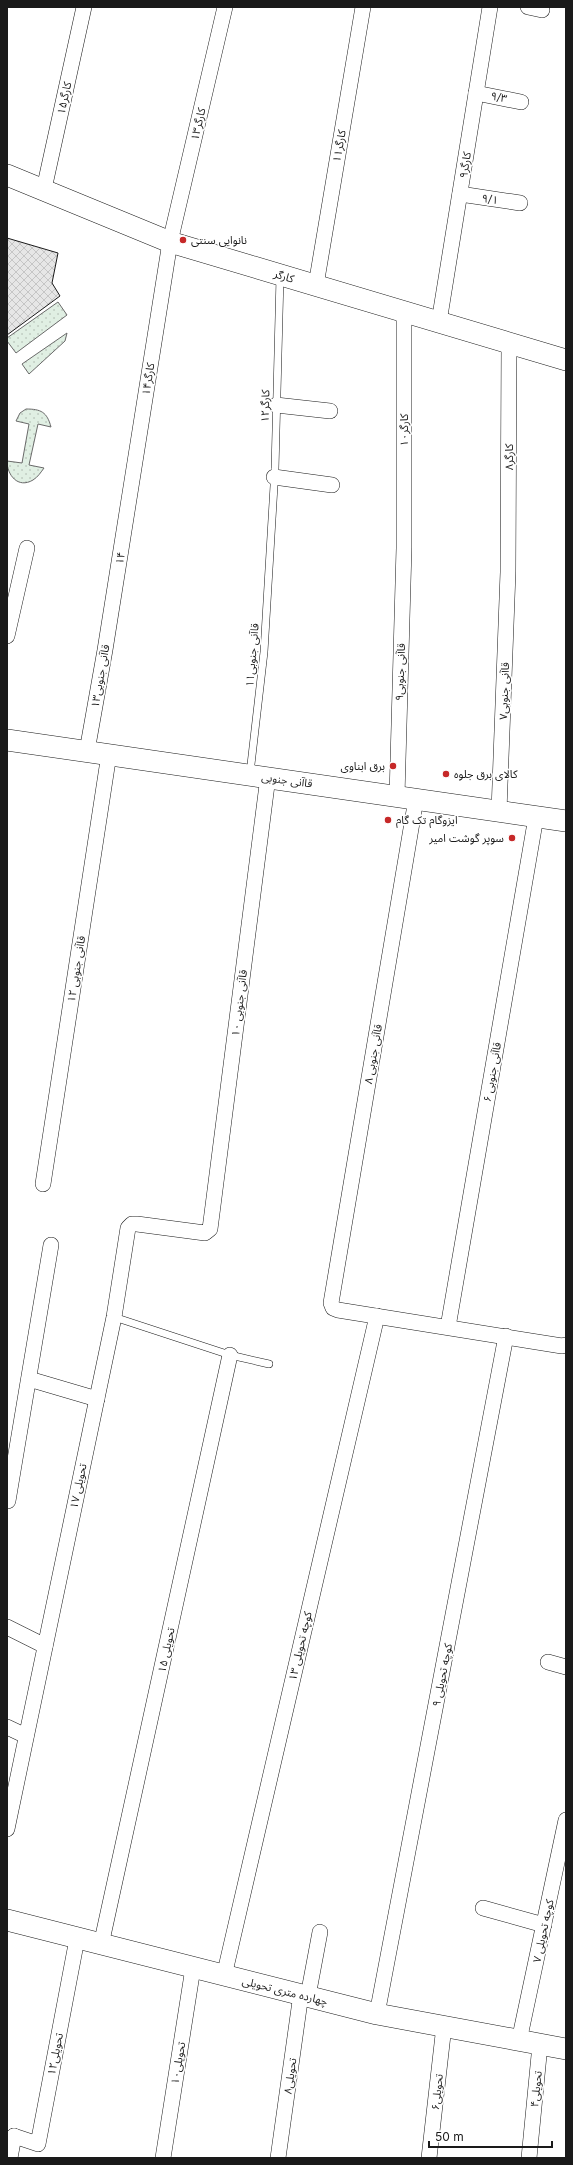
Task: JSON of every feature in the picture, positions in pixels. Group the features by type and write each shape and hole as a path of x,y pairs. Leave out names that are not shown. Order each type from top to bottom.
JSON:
{"street":[{"name":"کارگر۱۵","path":"44,189 84,7"},
{"name":"کارگر۱۳","path":"170,242 225,7"},
{"name":"کارگر۱۱","path":"316,285 363,7"},
{"name":"کارگر۹","path":"439,322 490,7"},
{"name":"۹/۳","path":"476,93 521,102"},
{"name":"کارگر","path":"7,175 170,242 566,360"},
{"name":"۹/۱","path":"460,194 520,203"},
{"name":"کارگر۱۴","path":"126,516 170,242"},
{"name":"کارگر۱۰","path":"404,312 404,548"},
{"name":"کارگر۸","path":"508,572 509,343"},
{"path":"276,405 330,411"},
{"path":"274,477 332,485"},
{"name":"۱۴","path":"113,600 126,516"},
{"path":"7,636 27,548"},
{"name":"قاآنی جنوبی۹","path":"404,548 406,798"},
{"name":"قاآنی جنوبی۷","path":"499,811 508,572"},
{"name":"قاآنی جنوبی۱۳","path":"87,751 113,600"},
{"name":"قاآنی جنوبی","path":"7,740 566,821"},
{"name":"قاآنی جنوبی ۱۲","path":"43,1184 109,754"},
{"name":"قاآنی جنوبی ۱۰","path":"210,1229 259,776"},
{"name":"قاآنی جنوبی ۸","path":"377,1316 333,1308 331,1303 406,798"},
{"name":"قاآنی جنوبی ۶","path":"448,1327 536,817"},
{"name":"تحویلی ۱۷","path":"7,1824 114,1317 128,1228 132,1224 205,1233 210,1229"},
{"path":"8,1501 51,1245"},
{"path":"377,1316 562,1346 566,1345"},
{"name":"کوچه تحویلی ۱۳","path":"224,1976 377,1316"},
{"name":"کوچه تحویلی ۹","path":"378,2014 506,1336"},
{"name":"تحویلی ۱۵","path":"101,1945 230,1355"},
{"path":"29,1379 97,1399"},
{"path":"7,1627 45,1646"},
{"path":"548,1662 566,1668"},
{"path":"7,1727 26,1736"},
{"name":"کوچه تحویلی ۷","path":"519,2041 566,1820"},
{"path":"483,1908 544,1925"},
{"name":"چهارده متری تحویلی","path":"7,1920 77,1939 378,2014 566,2049"},
{"name":"تحویلی۸","path":"278,2158 305,1995 320,1932"},
{"name":"تحویلی۱۲","path":"11,2131 38,2144 77,1939"},
{"name":"تحویلی۱۰","path":"163,2158 193,1968"},
{"name":"تحویلی۶","path":"429,2158 444,2026"},
{"name":"تحویلی۴","path":"529,2158 540,2045"},
{"path":"10,2158 11,2131"}],"lane":[{"name":"کارگر۱۲","path":"271,538 280,274"},
{"name":"قاآنی جنوبی۱۱","path":"259,776 264,652 271,538"},
{"path":"114,1317 230,1355 269,1364"}],"green space":[{"path":"58,302 67,315 16,353 7,341 7,338"},
{"path":"67,333 65,341 29,374 22,364"},
{"path":"26,409 43,412 48,418 51,427 38,424 29,465 44,468 35,479 23,483 18,482 11,476 7,461 22,463 29,424 16,421 20,413"}],"building":[{"path":"7,238 58,253 52,283 60,296 7,335"}],"place":[{"name":"نانوایی سنتی","path":"183,240"},
{"name":"برق ابناوی","path":"393,766"},
{"name":"کالای برق جلوه","path":"446,774"},
{"name":"ایزوگام تک گام","path":"388,820"},
{"name":"سوپر گوشت امیر","path":"512,838"}]}
